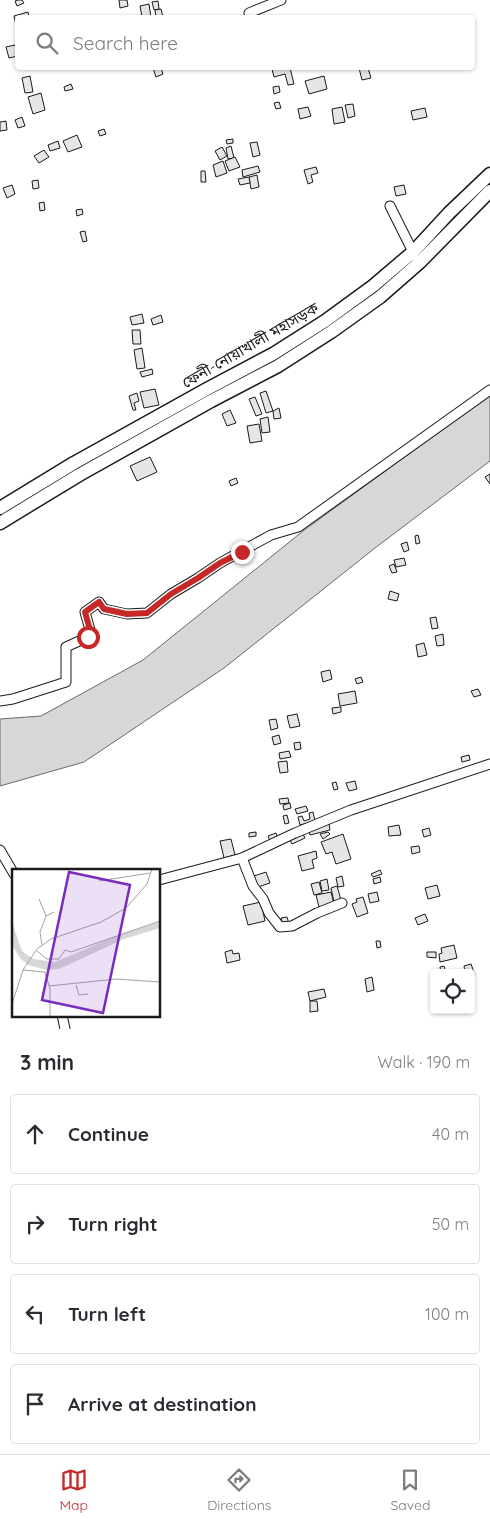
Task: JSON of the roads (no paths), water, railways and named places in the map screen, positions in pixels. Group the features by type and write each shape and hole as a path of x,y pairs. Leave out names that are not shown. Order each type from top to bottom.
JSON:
{"highway":[{"name":"ফেনী-নোয়াখালী মহাসড়ক","path":"0,508 207,388 274,354 341,309 373,286 413,252 449,213 490,174"},
{"name":"ফেনী-নোয়াখালী মহাসড়ক","path":"0,523 145,438 278,366 331,332 380,297 414,267 490,191"}],"street":[{"path":"249,13 282,0"},
{"path":"390,206 413,252 414,267"},
{"path":"0,701 66,682 66,646 88,637 90,630 85,612 99,602 104,609 127,614 147,613 171,594 220,563 271,535 298,527 490,390"},
{"path":"160,880 242,858 295,832 351,810 490,764"},
{"path":"0,850 12,871"},
{"path":"242,858 253,886 280,927 292,926 317,913 342,904"},
{"path":"62,1016 65,1029"}]}
